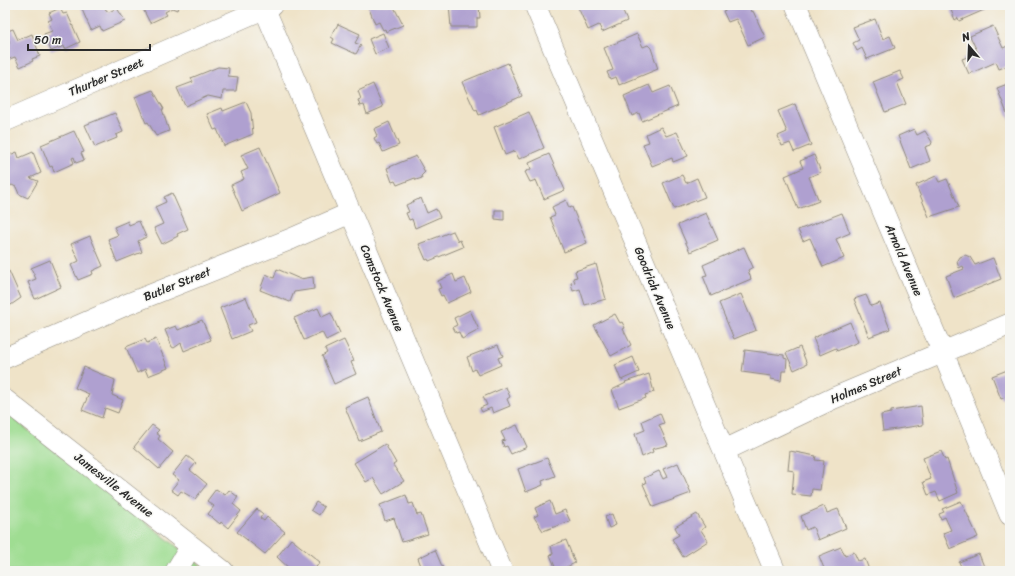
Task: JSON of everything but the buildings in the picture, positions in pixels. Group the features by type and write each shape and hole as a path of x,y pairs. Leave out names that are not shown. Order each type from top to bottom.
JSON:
{"street":[{"name":"Goodrich Avenue","path":"535,5 725,450 775,571"},
{"name":"Arnold Avenue","path":"796,5 1010,515"},
{"name":"Thurber Street","path":"5,121 267,6"},
{"name":"Comstock Avenue","path":"267,6 350,213 502,571"},
{"name":"Butler Street","path":"5,358 128,304 291,239 350,213"},
{"name":"Holmes Street","path":"725,450 834,398 1010,324"},
{"name":"Jamesville Avenue","path":"5,400 223,571"},
{"path":"176,571 191,546"}],"green space":[{"path":"5,412 208,571 5,571"}]}
